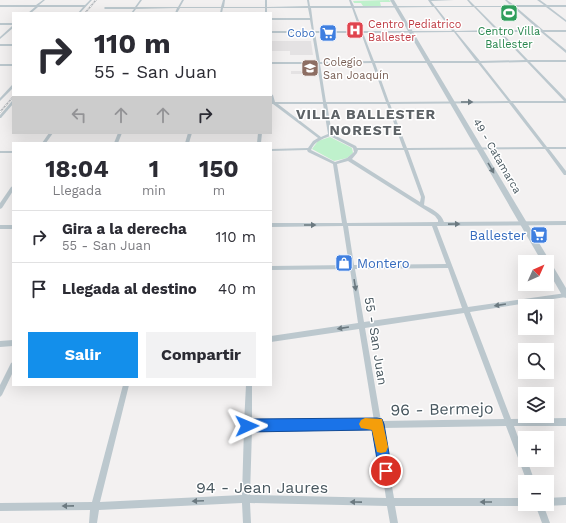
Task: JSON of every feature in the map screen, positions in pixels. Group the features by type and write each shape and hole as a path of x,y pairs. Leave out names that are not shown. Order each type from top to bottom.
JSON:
{"street":[{"path":"30,12 44,0"},
{"path":"80,12 91,0"},
{"path":"133,12 141,0"},
{"path":"177,12 182,0"},
{"path":"221,12 224,0"},
{"path":"266,0 266,12"},
{"path":"308,0 330,136"},
{"path":"350,0 423,197 422,205"},
{"name":"49 - Catamarca","path":"392,0 543,255"},
{"path":"429,0 453,0"},
{"path":"429,0 455,31 566,174"},
{"path":"468,0 566,101"},
{"path":"506,0 566,52"},
{"path":"538,0 566,21"},
{"path":"0,6 86,6"},
{"path":"105,8 566,6"},
{"path":"272,19 311,19"},
{"path":"0,24 12,24"},
{"path":"0,38 12,28"},
{"path":"272,32 566,31"},
{"path":"0,45 12,45"},
{"path":"272,63 566,61"},
{"path":"0,64 12,64"},
{"path":"0,100 12,87"},
{"path":"272,103 566,101"},
{"path":"272,103 320,138"},
{"path":"0,118 12,104"},
{"path":"309,149 320,138 330,136 356,149 566,148"},
{"path":"272,150 309,149 330,162 335,163 349,159 356,152 356,149"},
{"path":"0,152 12,152"},
{"path":"349,159 437,215 441,220 441,224"},
{"name":"55 - San Juan","path":"335,163 394,523"},
{"path":"0,207 12,189"},
{"path":"272,225 566,223"},
{"path":"434,224 528,475"},
{"path":"0,227 12,227"},
{"path":"272,268 449,266"},
{"name":"49 - Catamarca","path":"554,274 566,295"},
{"path":"272,339 566,295"},
{"path":"0,344 12,343"},
{"path":"0,393 12,367"},
{"path":"93,523 95,506 126,386"},
{"path":"247,523 247,426 249,386"},
{"name":"96 - Bermejo","path":"247,426 566,422"},
{"name":"94 - Jean Jaures","path":"0,507 95,506 246,499 391,502 518,502"},
{"path":"554,502 566,501"},
{"path":"542,511 546,523"}],"shaded area":[{"path":"272,41 311,41 313,55 290,55 290,51 272,51"},
{"name":"Colegio San Joaquín","path":"304,64 315,64 317,74 291,74 291,71 304,71"}],"green space":[{"path":"389,0 391,2 380,2 381,6 363,6 361,3 354,3 353,1"},
{"path":"330,137 352,148 353,153 347,158 334,161 312,149 318,141"}],"railway":[{"path":"86,12 96,0"},
{"path":"0,112 12,98"}],"slow traffic":[{"path":"365,424 377,424 381,447"}],"place":[{"name":"Centro Villa Ballester","path":"509,13"},
{"name":"Centro Pediatrico Ballester","path":"355,30"},
{"name":"Cobo","path":"328,33"},
{"name":"Colegio San Joaquín","path":"310,68"},
{"name":"Ballester","path":"539,235"},
{"name":"Montero","path":"344,263"}],"district":[{"name":"VILLA BALLESTER NORESTE","path":"366,122"}],"route":[{"path":"247,426 377,424 386,471"}]}
